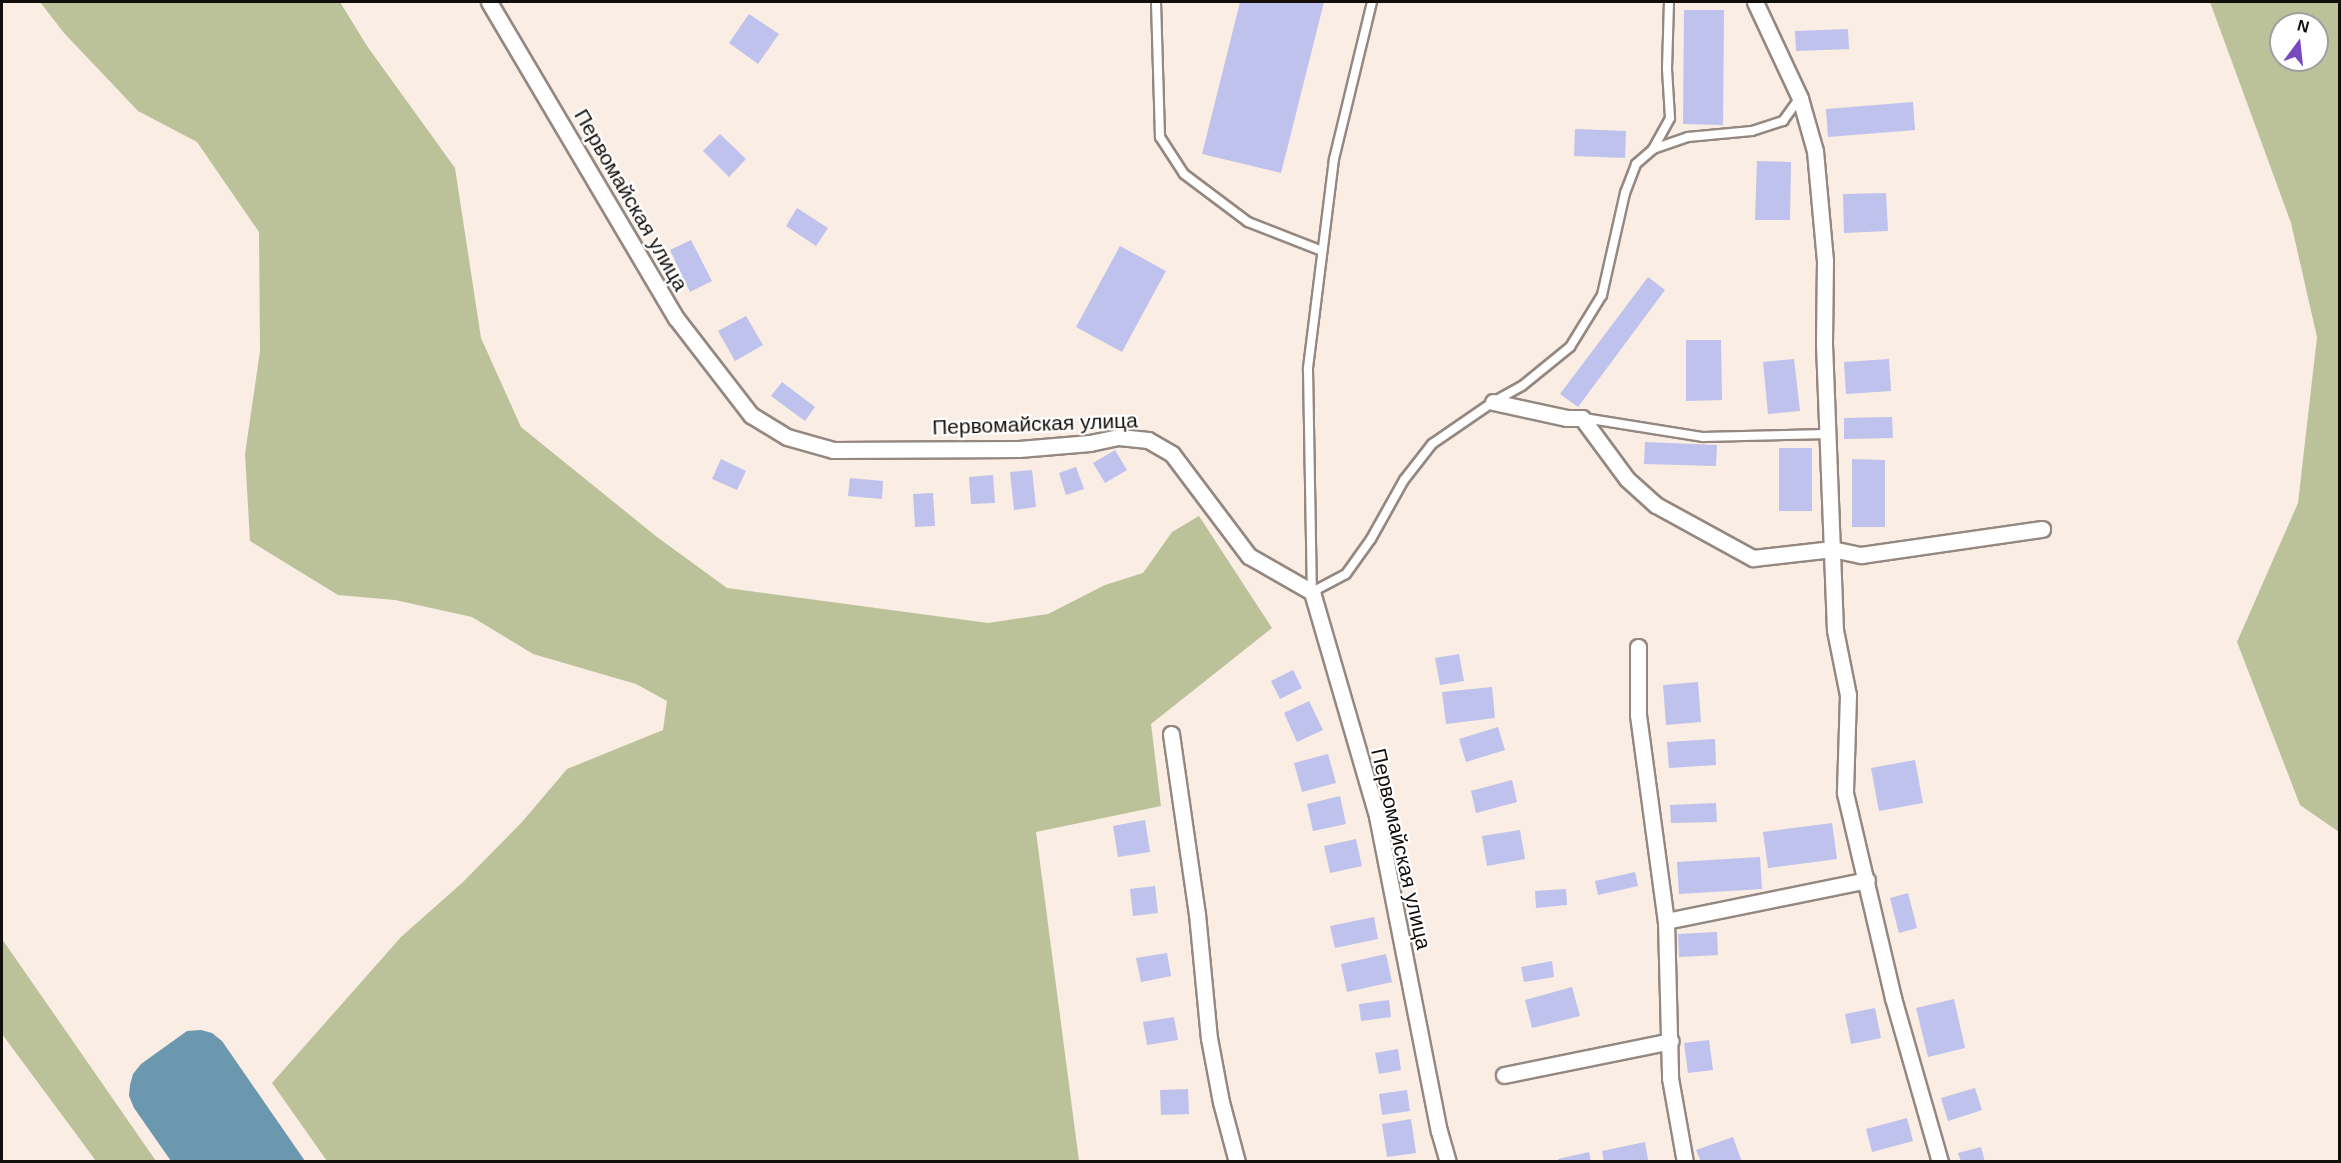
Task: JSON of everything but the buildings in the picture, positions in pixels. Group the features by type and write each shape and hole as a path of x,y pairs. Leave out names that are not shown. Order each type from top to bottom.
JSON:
{"street":[{"name":"Первомайская улица","path":"489,2 676,318 751,415 787,437 833,450 1019,449 1090,443 1119,437 1148,440 1172,454 1249,556 1312,592 1377,816 1439,1131 1448,1161"},
{"path":"1755,2 1800,98 1815,151 1825,260 1824,344 1835,630 1848,695 1845,793 1893,998 1940,1161"},
{"path":"1493,402 1567,418 1582,418 1628,479 1656,505 1753,558 1832,549 1862,555 2042,529"},
{"path":"1638,646 1638,715 1666,921 1671,1041 1670,1078 1685,1161"},
{"path":"1171,734 1197,914 1209,1038 1221,1102 1237,1161"},
{"path":"1666,921 1867,880"},
{"path":"1503,1075 1671,1041"}],"lane":[{"path":"1156,2 1160,138 1184,174 1248,222 1322,251"},
{"path":"1372,2 1334,159 1308,369 1312,592 1346,574 1371,539 1404,480 1432,444 1493,402 1522,386 1570,347 1602,295 1625,193 1636,164 1653,149 1670,118 1666,69 1669,2"},
{"path":"1653,149 1688,137 1752,131 1783,121 1800,98"},
{"path":"1582,418 1703,437 1827,434"}],"green space":[{"path":"40,2 340,2 367,46 455,168 481,338 521,427 657,537 727,588 988,623 1048,614 1105,585 1143,573 1172,532 1199,516 1272,628 1151,724 1161,806 1036,832 1079,1161 327,1161 272,1083 401,937 463,882 522,822 567,769 663,730 667,701 636,684 533,654 472,617 395,600 338,595 250,541 245,454 260,351 259,232 197,142 138,111 64,33"},
{"path":"2210,2 2339,2 2339,832 2300,805 2237,642 2298,503 2317,337 2291,223"},
{"path":"2,939 156,1161 96,1161 2,1034"}],"water":[{"path":"201,1030 212,1033 222,1041 305,1161 171,1161 134,1108 129,1096 130,1085 133,1074 141,1064 187,1031"}]}
